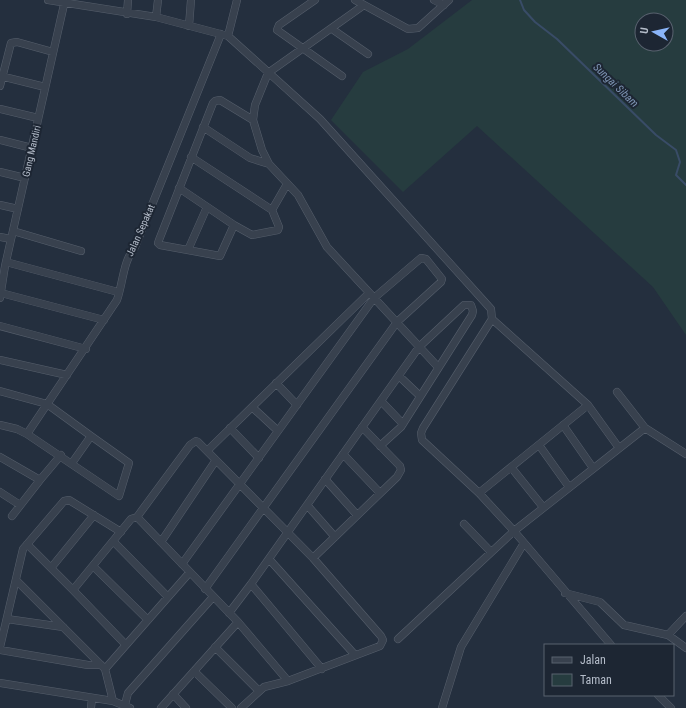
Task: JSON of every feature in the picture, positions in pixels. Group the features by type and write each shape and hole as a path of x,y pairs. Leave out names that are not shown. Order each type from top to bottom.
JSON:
{"street":[{"path":"48,0 96,4 127,14 156,18 224,35 320,119 491,309 492,319 421,433 422,440 479,493 514,530 565,593 610,644"},
{"path":"127,14 128,0"},
{"path":"156,18 158,0"},
{"path":"189,26 191,0"},
{"name":"Jalan Sepakat","path":"27,434 86,349 117,300 118,292 124,280 128,257 134,247 224,35 237,0"},
{"path":"315,0 277,28 278,32 342,76"},
{"path":"355,0 408,29 413,30 418,28 446,2"},
{"path":"434,0 446,2"},
{"name":"Gang Mandiri","path":"0,297 4,264 13,231 64,2"},
{"path":"364,5 304,49 268,73 255,105 253,120 262,150 269,164 307,208 327,247 438,367"},
{"path":"332,29 368,54"},
{"path":"0,86 1,76 11,43 17,42 53,52"},
{"path":"1,76 45,87"},
{"path":"234,225 220,256 160,245 158,243 213,102 217,100 253,120"},
{"path":"0,109 38,118"},
{"path":"204,127 250,158 269,164"},
{"path":"0,140 32,148"},
{"path":"179,188 248,235 274,232 279,227 272,210 191,158"},
{"path":"0,172 25,178"},
{"path":"272,210 287,184"},
{"path":"0,205 18,209"},
{"path":"188,250 207,206"},
{"path":"13,231 81,251"},
{"path":"0,237 11,239"},
{"path":"205,589 397,322 442,280 426,259 421,258 372,295 276,384 207,451"},
{"path":"4,264 118,292"},
{"path":"182,564 297,405 372,295"},
{"path":"0,297 104,320"},
{"path":"230,613 419,347 464,306 471,305 473,311 472,315 403,424 380,446"},
{"path":"492,319 588,405 619,448"},
{"path":"0,326 86,349"},
{"path":"0,360 67,375"},
{"path":"399,376 420,396"},
{"path":"276,384 297,405"},
{"path":"0,391 47,404 129,462 119,496 27,434 17,429 0,425"},
{"path":"617,392 645,428 686,454"},
{"path":"380,402 403,424"},
{"path":"479,493 588,405"},
{"path":"252,407 278,431"},
{"path":"563,425 593,468"},
{"path":"313,558 380,493 400,470 400,466 362,427"},
{"path":"230,428 259,458"},
{"path":"398,638 514,530 645,428"},
{"path":"72,463 91,436"},
{"path":"73,590 131,519 138,516 190,445 198,442 313,558 383,640 380,646 322,669 264,687 241,708"},
{"path":"539,445 569,487"},
{"path":"343,454 380,493"},
{"path":"12,516 61,456"},
{"path":"0,457 40,480"},
{"path":"161,542 216,460"},
{"path":"511,467 543,507"},
{"path":"326,479 357,515"},
{"path":"0,492 20,505"},
{"path":"0,647 23,549 64,501 69,500 121,532"},
{"path":"307,505 335,537"},
{"path":"51,568 94,515"},
{"path":"138,516 205,589 230,613 288,680"},
{"path":"464,524 491,552"},
{"path":"113,541 168,597"},
{"path":"442,708 461,647 524,543"},
{"path":"27,544 126,645"},
{"path":"269,559 355,655"},
{"path":"93,566 148,620"},
{"path":"0,650 103,667 126,645 190,572"},
{"path":"16,580 103,667 113,701"},
{"path":"251,584 322,669"},
{"path":"565,593 600,602 624,625 668,634 686,648"},
{"path":"0,683 113,701 126,707 128,693 213,597"},
{"path":"668,634 686,616"},
{"path":"6,619 63,627"},
{"path":"161,708 238,622"},
{"path":"215,647 259,691"},
{"path":"194,671 232,708"},
{"path":"173,694 186,708"},
{"path":"659,696 671,708"},
{"path":"91,708 92,698"}],"green space":[{"path":"472,0 686,0 686,335 653,287 477,126 403,192 331,120 363,72 408,49"}],"waterway":[{"name":"Sungai Sibam","path":"520,0 524,10 535,22 557,39 656,135 676,150 680,162 676,175 686,185"}]}
